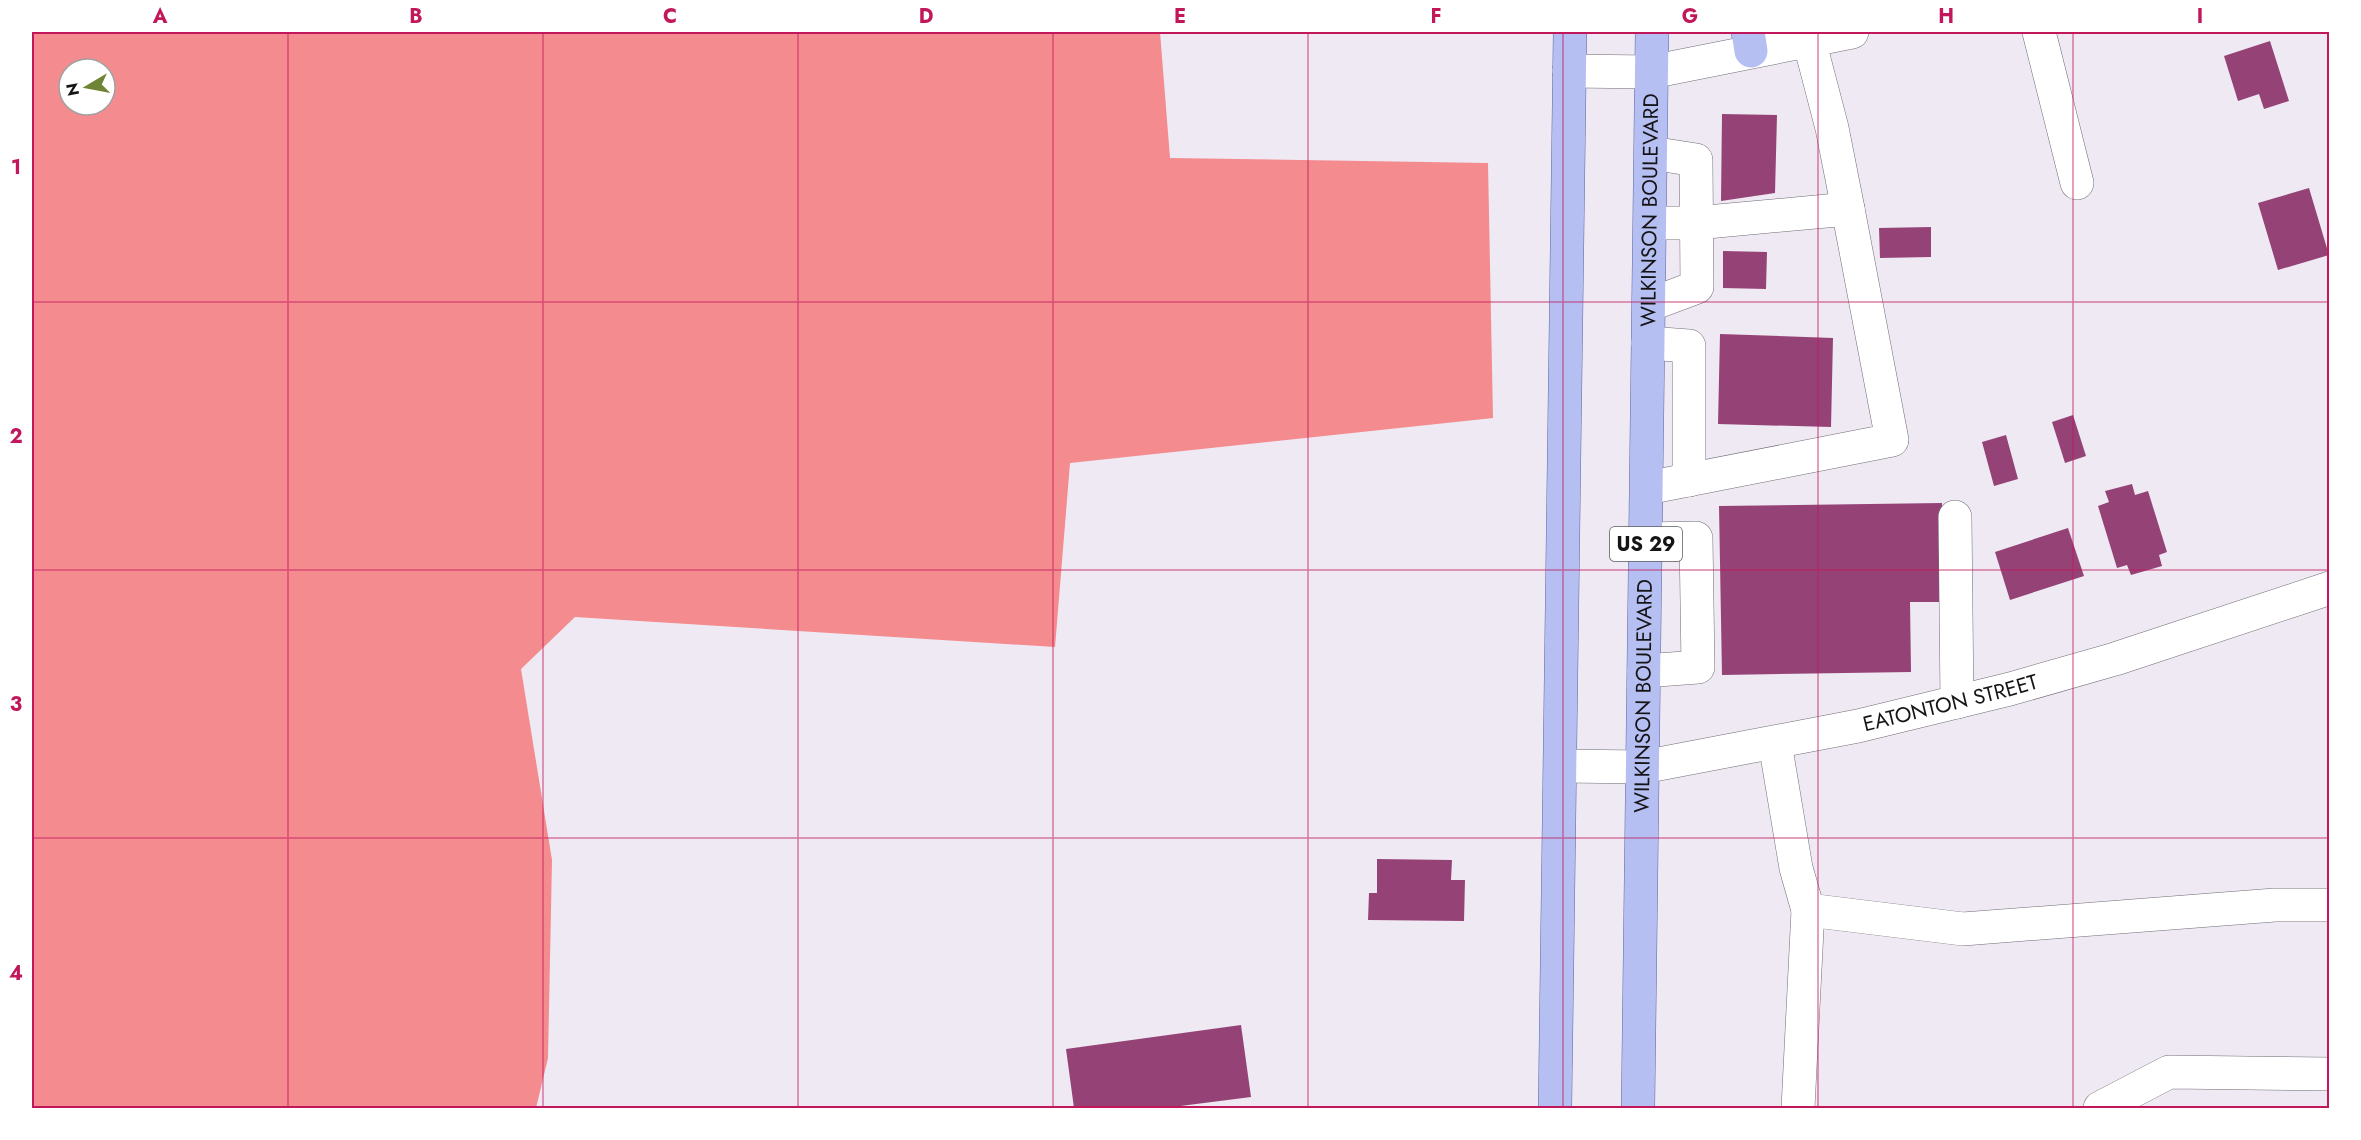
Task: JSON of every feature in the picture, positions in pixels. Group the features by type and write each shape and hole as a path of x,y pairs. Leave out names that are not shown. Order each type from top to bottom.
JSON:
{"main road":[{"path":"1556,1108 1570,32"},
{"name":"WILKINSON BOULEVARD","path":"1638,1108 1652,32"}],"street":[{"path":"1569,71 1652,72 1750,41 1809,40 1852,32"},
{"path":"2039,32 2077,183"},
{"path":"1647,488 1892,440 1832,128 1809,40"},
{"path":"1649,305 1697,287 1696,160 1651,153"},
{"path":"1650,223 1696,223 1848,209"},
{"path":"1648,343 1689,346 1689,480"},
{"path":"1955,517 1957,702"},
{"path":"1644,671 1698,667 1696,538 1646,539"},
{"name":"EATONTON STREET","path":"1561,766 1643,767 1858,726 2115,659 2330,588"},
{"path":"1775,743 1796,868 1808,910 1798,1108"},
{"path":"1808,910 1963,929 2275,905 2330,905"},
{"path":"2100,1108 2169,1072 2330,1074"}],"shaded area":[{"path":"32,32 1160,32 1170,158 1488,163 1493,418 1070,463 1055,647 575,617 521,669 552,860 548,1058 536,1108 32,1108"}],"building":[{"path":"2270,41 2289,101 2264,109 2259,94 2238,101 2224,56"},
{"path":"1722,114 1777,115 1775,193 1721,201"},
{"path":"2309,188 2329,255 2278,270 2258,203"},
{"path":"1931,227 1931,257 1880,258 1879,228"},
{"path":"1723,251 1767,252 1766,289 1723,288"},
{"path":"1720,334 1833,338 1831,427 1718,424"},
{"path":"2073,415 2086,456 2065,463 2052,422"},
{"path":"2006,435 2018,479 1994,486 1982,442"},
{"path":"2132,484 2135,495 2148,491 2167,552 2159,555 2162,566 2131,575 2127,565 2117,568 2098,506 2109,502 2105,491"},
{"path":"1942,503 1944,602 1910,602 1911,672 1722,675 1719,506"},
{"path":"2068,528 2084,576 2010,600 1995,552"},
{"path":"1377,859 1452,860 1451,880 1465,880 1464,921 1368,920 1369,893 1377,893"},
{"path":"1241,1025 1251,1097 1165,1108 1074,1108 1066,1049"}]}
